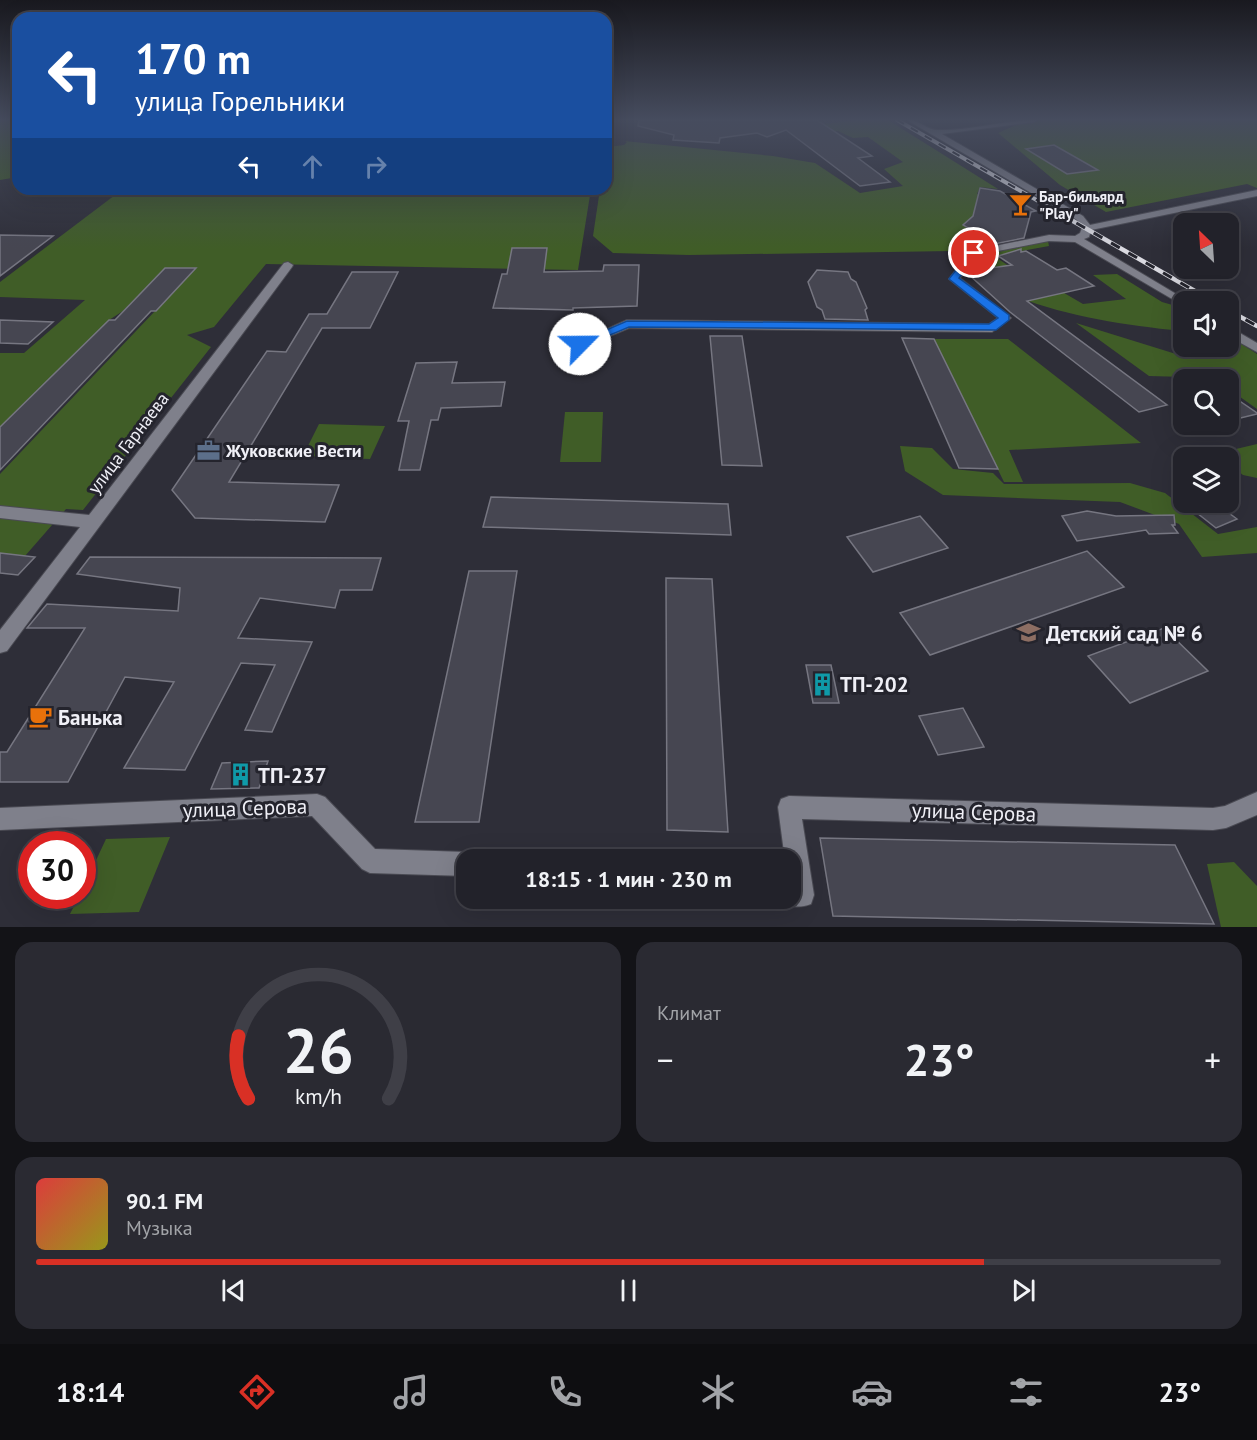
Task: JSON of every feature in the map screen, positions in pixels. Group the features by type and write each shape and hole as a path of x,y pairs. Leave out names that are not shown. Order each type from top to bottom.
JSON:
{"street":[{"path":"987,163 1080,218 1087,228"},
{"path":"1087,228 1257,193"},
{"path":"580,344 627,324 992,328 1005,318 954,279 974,253 1049,238 1077,239 1085,235 1087,228"},
{"path":"1077,239 1173,296"},
{"name":"улица Гарнаева","path":"0,645 288,265"},
{"path":"1239,337 1257,348"},
{"path":"0,512 93,522"},
{"name":"улица Серова","path":"795,849 789,807 1213,819 1226,817 1257,803"},
{"name":"улица Серова","path":"0,819 317,804 370,861 456,864"}],"green space":[{"path":"0,163 12,163 12,178 0,180"},
{"path":"612,163 815,163 860,193 903,186 884,169 900,163 957,163 998,189 980,187 977,194 981,195 967,234 962,236 952,251 689,255 613,253 593,236 599,195 612,195"},
{"path":"1034,163 1257,163 1257,188 1247,184 1106,212 1060,185"},
{"path":"115,195 590,195 578,270 266,264 214,327 187,335 211,347 83,510 66,509 25,556 0,553 0,474 195,269 165,268 123,311 109,320 0,427 0,353 24,353 85,300 0,297 0,282"},
{"path":"1048,241 1049,246 994,256 1019,273 1047,283 1083,304 1126,299 1093,275 1117,274 1162,302 1173,305 1173,330 1077,315 1017,297 1014,285 990,267 970,269 980,255"},
{"path":"1076,323 1173,353 1173,357 1239,357 1239,342 1257,354 1257,409 1239,396 1239,369 1173,369 1173,377 1149,376"},
{"path":"934,339 1008,339 1141,443 1009,450 1023,482 1004,482"},
{"path":"565,412 603,412 601,462 560,462"},
{"path":"319,424 385,426 370,459 303,456"},
{"path":"1257,444 1257,478 1239,472 1239,448"},
{"path":"900,446 932,448 953,469 993,473 1004,484 1130,483 1165,493 1173,499 1173,513 1191,513 1218,534 1257,527 1257,553 1202,557 1179,524 1120,502 943,495 905,471"},
{"path":"170,837 139,912 70,914 72,909 96,909 96,860 106,839"},
{"path":"1234,862 1257,886 1257,927 1221,927 1207,864"}],"building":[{"path":"830,163 865,163 890,182 860,186"},
{"path":"1049,163 1086,163 1098,170 1067,174"},
{"path":"980,188 1000,191 1036,211 1031,212 1024,238 994,244 963,225 973,216"},
{"path":"0,235 53,236 0,276"},
{"path":"512,248 547,248 544,272 603,271 604,265 639,265 637,306 573,308 573,310 493,308 502,274 507,274"},
{"path":"1021,249 1021,252 1026,251 1057,270 1066,268 1094,286 1027,301 1167,405 1139,412 1010,312 967,273 1012,265 998,256"},
{"path":"165,268 196,268 156,311 151,311 0,470 0,427 109,320 115,320"},
{"path":"817,270 848,272 851,279 856,282 867,308 865,310 868,320 825,319 822,310 817,307 808,282"},
{"path":"352,272 398,272 370,328 322,328 229,482 339,485 325,522 195,518 172,490 267,351 286,352 309,314 327,314"},
{"path":"0,320 53,322 28,344 0,343"},
{"path":"710,336 742,336 762,466 722,465"},
{"path":"902,338 934,339 998,469 959,468"},
{"path":"457,362 452,383 505,382 501,406 441,408 438,420 431,420 420,470 399,470 409,421 398,421 416,363"},
{"path":"1239,401 1257,413 1239,418"},
{"path":"491,497 728,504 731,535 483,527"},
{"path":"1087,511 1116,516 1174,515 1175,525 1172,525 1178,533 1149,534 1146,530 1077,541 1062,516"},
{"path":"1197,513 1229,513 1237,519 1216,528"},
{"path":"920,516 948,548 873,572 847,537"},
{"path":"1087,551 1124,587 930,655 900,613"},
{"path":"0,553 35,557 18,575 0,573"},
{"path":"90,557 381,558 372,590 340,590 335,608 260,598 238,638 312,642 272,732 245,730 275,665 241,663 185,770 124,768 174,682 125,677 68,782 0,782 0,752 7,752 85,628 27,628 47,604 178,611 180,588 77,574"},
{"path":"469,571 517,571 479,822 415,822"},
{"path":"666,578 712,579 728,832 667,830"},
{"path":"1164,628 1208,671 1130,703 1088,656"},
{"name":"ТП-202","path":"806,665 831,665 839,703 813,703"},
{"path":"963,708 984,747 938,755 919,716"},
{"name":"ТП-237","path":"268,761 259,788 211,789 222,763"},
{"path":"820,838 1175,845 1214,924 833,916"}],"railway":[{"path":"972,163 1061,214"},
{"path":"1059,213 1195,291"},
{"path":"1239,316 1257,326"}],"place":[{"name":"Бар-бильярд \"Play\"","path":"1021,205"},
{"name":"Жуковские Вести","path":"208,450"},
{"name":"Детский сад № 6","path":"1028,633"},
{"name":"ТП-202","path":"822,684"},
{"name":"Банька","path":"40,717"},
{"name":"ТП-237","path":"240,775"}],"route":[{"path":"580,344 627,324 992,328 1005,318 954,279 974,253"}]}
